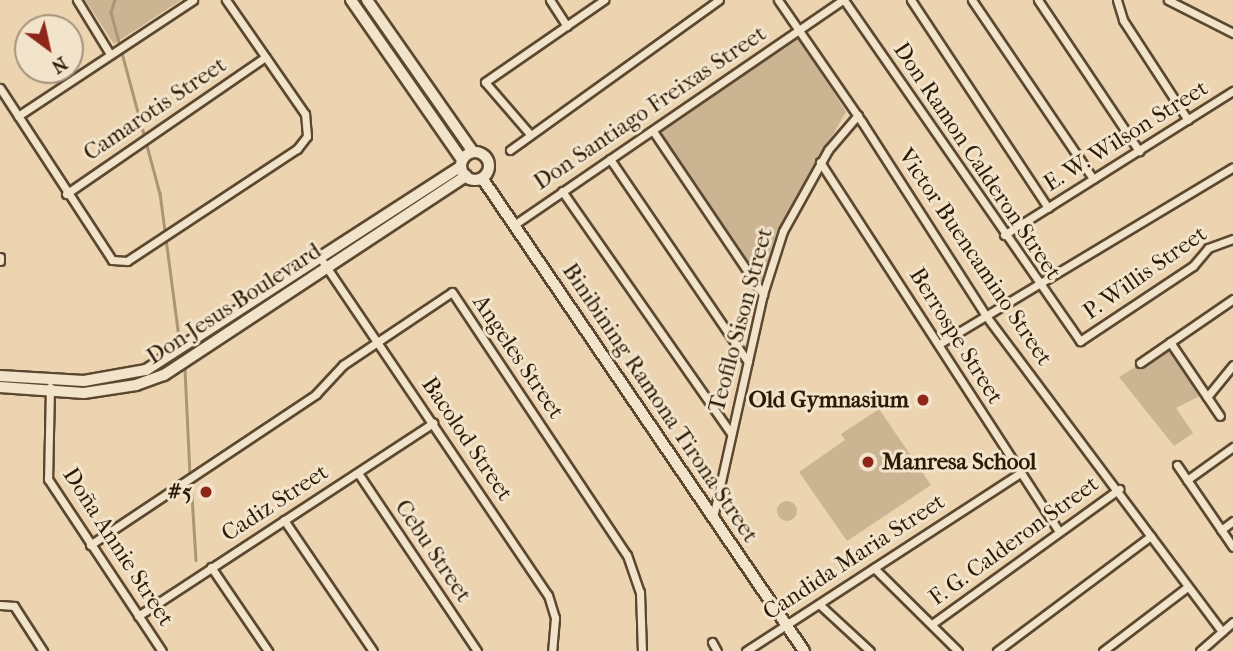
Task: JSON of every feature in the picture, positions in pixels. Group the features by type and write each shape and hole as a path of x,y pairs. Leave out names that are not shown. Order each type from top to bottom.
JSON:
{"street":[{"path":"77,0 116,50"},
{"path":"18,116 193,0"},
{"path":"0,88 111,260 127,261 304,141 308,125 305,114 226,0"},
{"path":"351,0 461,163 466,176 482,178 489,165 480,153 472,152 367,0"},
{"path":"550,0 567,26"},
{"path":"529,133 485,82 604,0"},
{"path":"510,150 529,133 719,0"},
{"name":"Victor Buencamino Street","path":"778,0 858,115 986,316 1119,489 1186,588 1223,630 1233,635"},
{"name":"Don Santiago Freixas Street","path":"514,225 844,0"},
{"name":"Don Ramon Calderon Street","path":"844,0 1038,286 1080,341"},
{"path":"911,0 1048,208"},
{"path":"972,0 1093,179"},
{"path":"1038,0 1139,151"},
{"path":"1117,0 1123,20 1188,120"},
{"path":"1168,0 1233,33"},
{"name":"Camarotis Street","path":"66,194 265,57"},
{"name":"E. W. Wilson Street","path":"1004,235 1233,91"},
{"name":"Teofilo Sison Street","path":"714,513 763,293 788,218 820,162 858,115"},
{"path":"653,131 763,293"},
{"path":"461,163 472,152"},
{"path":"610,159 748,362"},
{"name":"Berrospe Street","path":"820,162 939,344 1019,474 1059,532"},
{"name":"Don Jesus Boulevard","path":"324,264 461,163"},
{"path":"939,344 1233,167"},
{"name":"Don Jesus Boulevard","path":"0,387 112,378 146,370 466,176"},
{"name":"Binibining Ramona Tirona Street","path":"482,178 714,513 804,651"},
{"path":"562,191 731,433"},
{"name":"P. Willis Street","path":"1080,341 1193,266 1208,248 1233,239"},
{"name":"Bacolod Street","path":"324,264 548,596 555,618 552,651"},
{"name":"Angeles Street","path":"90,545 316,394 336,370 452,292 627,555 642,600 642,651"},
{"path":"1140,363 1233,299"},
{"path":"1170,342 1220,416"},
{"path":"1207,397 1233,365"},
{"name":"Don Jesus Boulevard","path":"0,376 50,385"},
{"name":"Doña Annie Street","path":"50,385 48,479 162,651"},
{"name":"Cadiz Street","path":"138,615 433,423"},
{"path":"1186,480 1233,447"},
{"path":"1177,465 1233,547"},
{"name":"Cebu Street","path":"358,473 477,651"},
{"name":"Candida Maria Street","path":"746,651 1019,474"},
{"name":"F. G. Calderon Street","path":"932,624 1119,489"},
{"path":"284,520 373,651"},
{"path":"1221,530 1233,521"},
{"path":"998,651 1151,536"},
{"path":"211,567 268,651"},
{"path":"874,568 958,651"},
{"path":"1103,651 1186,588"},
{"path":"818,604 870,651"},
{"path":"0,605 14,606 43,651"},
{"path":"1200,651 1233,622"},
{"path":"712,642 718,651"}],"shaded area":[{"path":"85,0 181,0 114,44"},
{"path":"798,36 846,112 794,202 761,280 655,132"},
{"path":"1171,345 1204,394 1176,408 1193,433 1174,446 1119,377"},
{"path":"879,409 931,485 847,541 799,472 845,440 841,434"},
{"path":"783,501 791,501 797,511 791,521 783,521 777,515 777,507"}],"waterway":[{"path":"115,0 111,12 160,193 180,345"},
{"path":"185,369 190,474"},
{"path":"192,495 196,560"}],"place":[{"name":"Old Gymnasium","path":"923,400"},
{"name":"Manresa School","path":"868,462"},
{"name":"#5","path":"206,492"}]}
